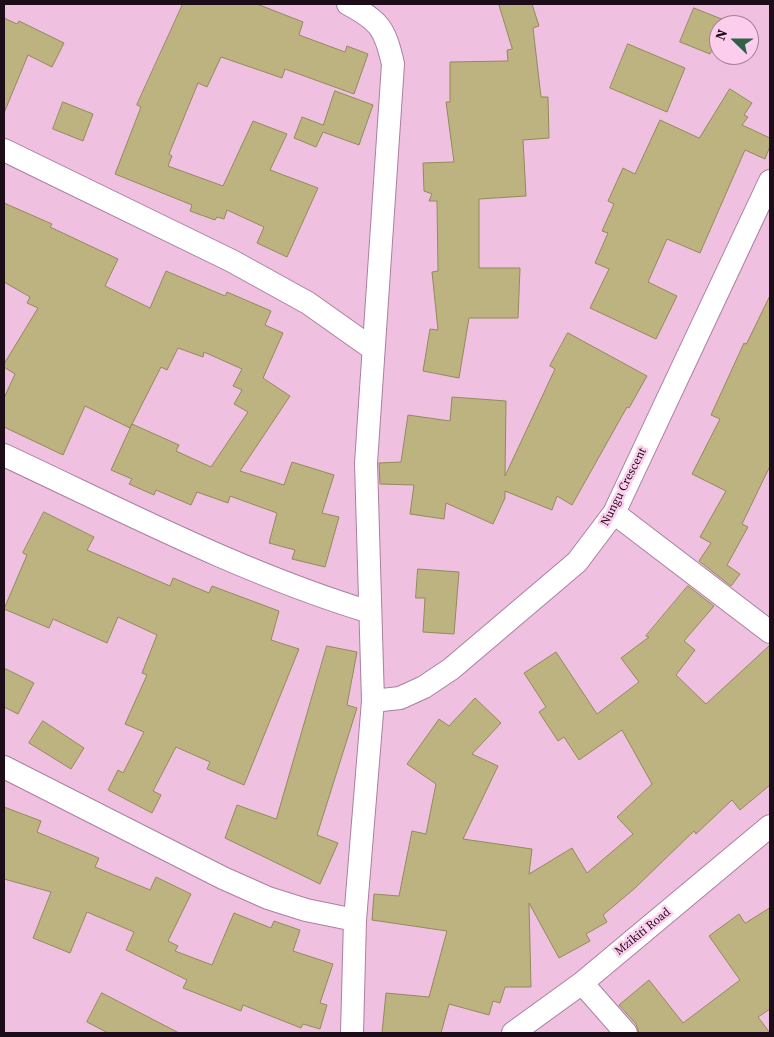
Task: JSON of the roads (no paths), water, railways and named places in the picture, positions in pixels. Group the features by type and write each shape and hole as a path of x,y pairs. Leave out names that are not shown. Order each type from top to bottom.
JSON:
{"street":[{"path":"348,4 365,13 380,26 388,42 393,64 366,462 373,702 355,920 352,1033"},
{"path":"4,150 232,261 308,303 373,349"},
{"name":"Nungu Crescent","path":"373,702 400,698 424,687 451,669 577,562 614,513 770,181"},
{"path":"4,455 237,564 312,594 370,612"},
{"path":"614,513 770,632"},
{"path":"4,768 223,878 268,898 306,910 355,920"},
{"name":"Mzikiti Road","path":"512,1033 582,983 770,826"},
{"path":"582,983 626,1033"}]}
